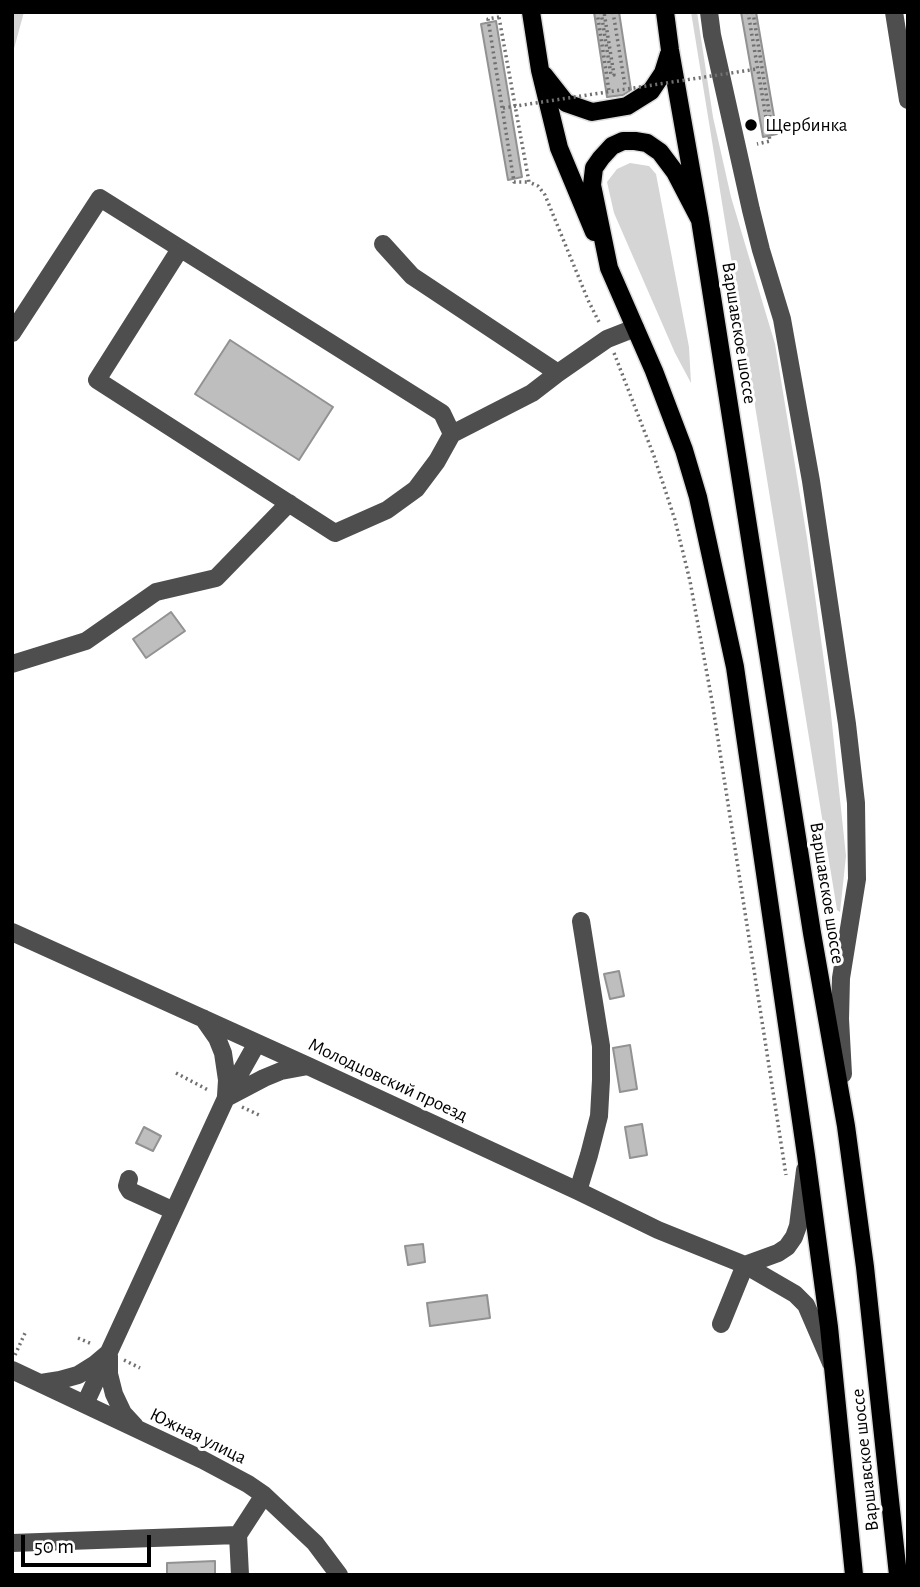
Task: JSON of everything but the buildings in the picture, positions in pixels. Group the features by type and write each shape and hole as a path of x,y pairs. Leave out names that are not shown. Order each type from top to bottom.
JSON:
{"main road":[{"path":"531,12 540,69 559,148 609,268"},
{"name":"Варшавское шоссе","path":"665,12 812,933 846,1126 865,1267 898,1575"},
{"path":"540,69 566,103 592,112 627,106 651,91 663,73 670,50"},
{"path":"609,268 593,185 594,168 612,146 623,141 635,141 647,143 660,152 675,172 700,220"},
{"name":"Варшавское шоссе","path":"609,268 654,371 684,450 698,497 734,667 806,1155 832,1364 854,1575"}],"street":[{"path":"709,12 751,210 782,319 811,481 847,723 856,803 857,879 841,978 840,1019 846,1126"},
{"path":"894,12 908,100"},
{"path":"12,333 100,198 442,413 452,435"},
{"path":"383,244 412,276 558,373"},
{"path":"180,250 96,380 335,533 387,510 416,489 452,435 532,393 607,339 635,328"},
{"path":"12,664 86,641 156,592 216,578 289,503"},
{"path":"578,1191 599,1116 601,1080 601,1046 581,921"},
{"name":"Молодцовский проезд","path":"12,932 308,1066 658,1230 745,1265 795,1294 806,1305 832,1364"},
{"path":"203,1018 217,1038 223,1053 228,1080 226,1098"},
{"path":"85,1404 226,1098 257,1043"},
{"path":"226,1098 281,1071 308,1066"},
{"path":"721,1324 745,1265 778,1253 787,1247 794,1237 798,1226 806,1155"},
{"path":"129,1178 127,1186 130,1191 174,1211"},
{"path":"41,1383 78,1374 109,1353"},
{"path":"109,1353 109,1374 114,1394 123,1413 137,1429"},
{"name":"Южная улица","path":"12,1370 214,1466 264,1495 315,1543 339,1575"},
{"path":"240,1575 238,1535 264,1495"},
{"path":"12,1543 238,1535"}],"path":[{"path":"601,12 614,75 611,75 601,12"},
{"path":"601,12 609,91"},
{"path":"613,12 625,89"},
{"path":"750,12 770,141 757,144"},
{"path":"750,12 772,130 768,131"},
{"path":"529,182 498,15 488,19 514,182 529,182 538,186 545,195 654,456 675,520 690,581 714,715 787,1180"},
{"path":"502,108 757,69"},
{"path":"12,1360 25,1333"}],"shaded area":[{"path":"12,12 24,12 12,56"},
{"path":"691,12 697,12 713,117 731,197 775,344 807,538 830,705 846,856 840,912 837,910"},
{"path":"630,163 649,166 656,174 689,347 691,383 675,353 614,213 607,182 617,169"}],"place":[{"name":"Щербинка","path":"751,125"}]}
